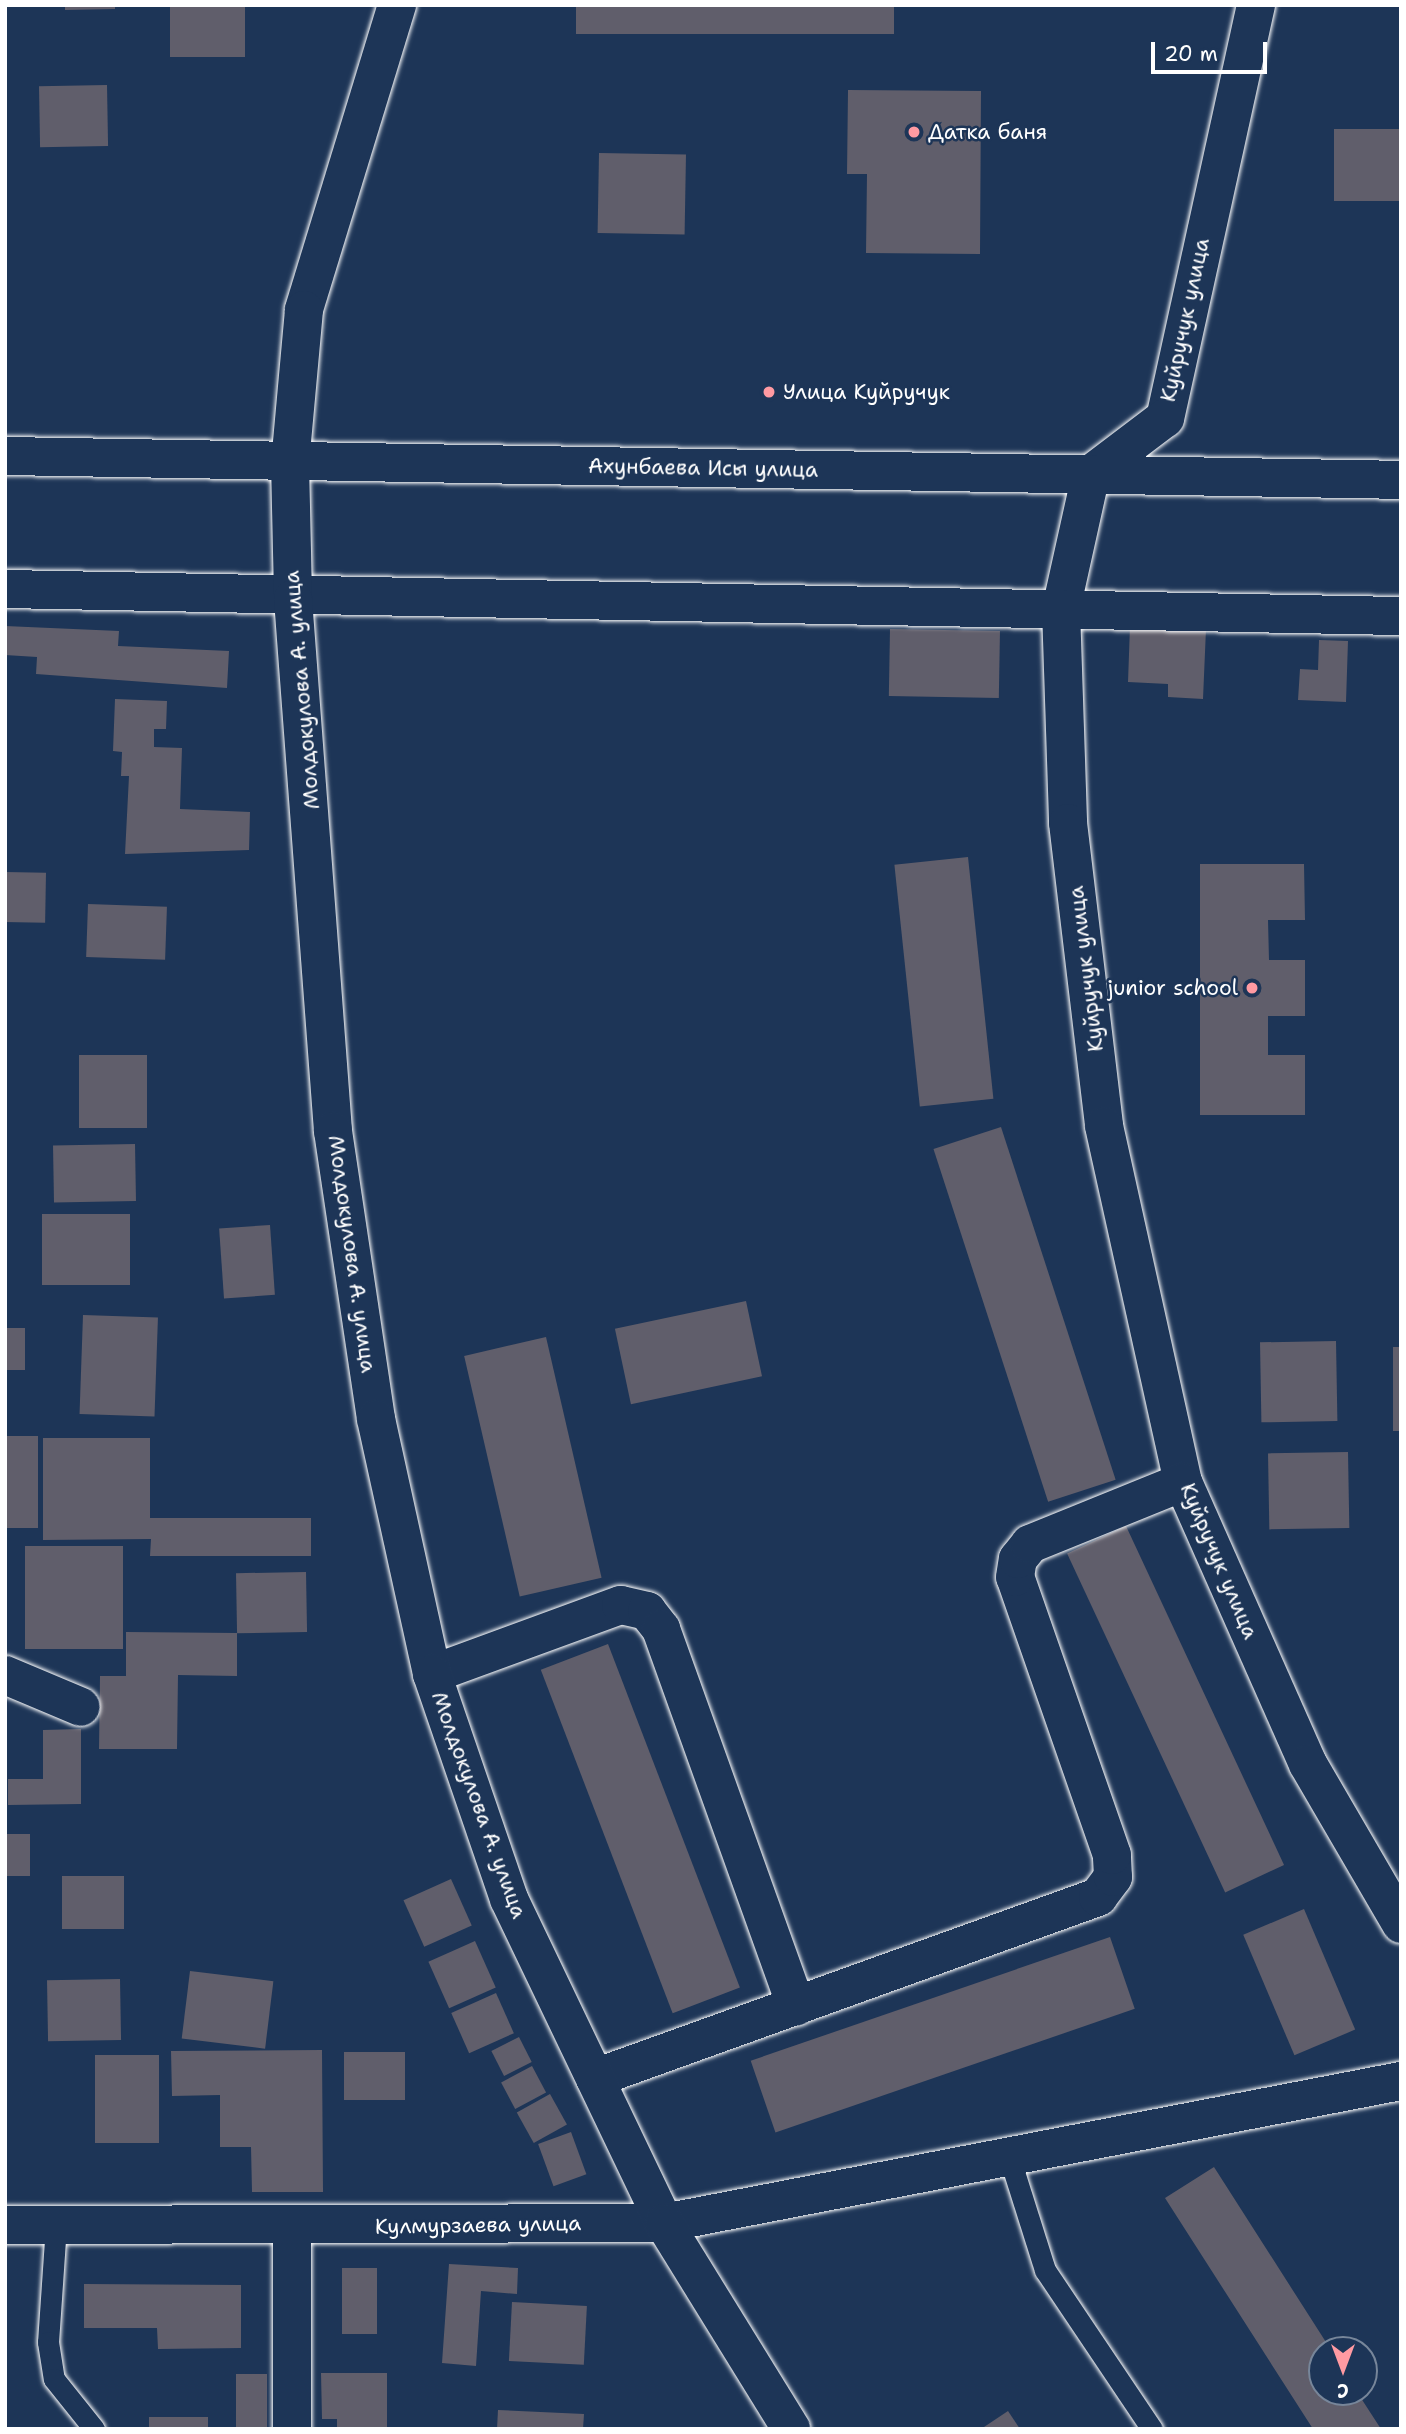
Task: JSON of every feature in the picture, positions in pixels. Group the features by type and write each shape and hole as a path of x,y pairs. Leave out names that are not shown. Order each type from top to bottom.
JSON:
{"street":[{"name":"Молдокулова А. улица","path":"397,5 303,310 290,463 293,599 333,1131 376,1419 432,1674 509,1899 664,2223 791,2429"},
{"name":"Куйручук улица","path":"1256,5 1166,418 1091,474 1061,610 1068,823 1104,1126 1184,1482 1308,1764 1401,1924"},
{"name":"Ахунбаева Исы улица","path":"5,456 1401,480"},
{"path":"5,589 293,599 1401,616"},
{"path":"595,2078 1098,1897 1113,1877 1112,1856 1015,1577 1017,1559 1030,1544 1184,1482"},
{"path":"432,1674 621,1605 647,1611 660,1629 796,2007"},
{"path":"5,1675 81,1707"},
{"name":"Кулмурзаева улица","path":"5,2224 292,2227 664,2223 1401,2081"},
{"path":"292,2227 292,2429"}],"lane":[{"path":"1009,2156 1045,2270 1152,2429"},
{"path":"56,2225 48,2342 54,2379 94,2429"}],"building":[{"path":"65,5 115,5 115,9 65,10"},
{"path":"170,5 245,5 245,57 170,57"},
{"path":"576,5 894,5 894,34 576,34"},
{"path":"107,85 108,146 40,147 39,86"},
{"name":"Датка баня","path":"848,90 981,91 980,254 866,253 867,174 847,174"},
{"path":"1334,129 1401,129 1401,201 1334,201"},
{"path":"599,153 686,155 685,235 598,233"},
{"path":"5,626 119,631 118,646 229,651 227,688 36,674 37,657 5,655"},
{"path":"1130,626 1206,629 1203,699 1168,697 1168,684 1128,682"},
{"path":"890,629 1000,631 999,698 889,696"},
{"path":"1319,640 1348,641 1346,702 1298,700 1300,669 1318,670"},
{"path":"115,699 167,701 166,729 154,729 154,747 182,748 180,809 250,812 249,850 125,854 129,776 121,776 122,752 113,751"},
{"path":"968,857 993,1099 920,1106 894,865"},
{"name":"junior school","path":"1200,864 1304,864 1305,920 1268,920 1269,960 1305,960 1305,1016 1268,1016 1268,1055 1305,1055 1305,1115 1200,1115"},
{"path":"5,872 46,873 45,923 5,922"},
{"path":"88,904 167,907 165,960 86,957"},
{"path":"79,1055 147,1055 147,1128 79,1128"},
{"path":"1001,1127 1116,1480 1048,1502 933,1149"},
{"path":"135,1144 136,1201 54,1202 53,1145"},
{"path":"42,1214 130,1214 130,1285 42,1285"},
{"path":"270,1225 275,1295 224,1298 219,1229"},
{"path":"746,1301 762,1376 631,1404 615,1329"},
{"path":"83,1315 158,1318 154,1417 80,1414"},
{"path":"5,1328 25,1328 25,1370 5,1370"},
{"path":"546,1337 602,1578 520,1597 464,1356"},
{"path":"1336,1341 1337,1421 1261,1422 1260,1342"},
{"path":"1393,1347 1401,1347 1401,1431 1393,1431"},
{"path":"5,1436 38,1436 38,1528 5,1528"},
{"path":"43,1438 150,1438 150,1518 311,1518 311,1556 150,1556 151,1539 43,1540"},
{"path":"1348,1452 1349,1528 1269,1529 1268,1453"},
{"path":"1126,1526 1284,1865 1225,1892 1067,1553"},
{"path":"25,1546 123,1546 123,1649 25,1649"},
{"path":"306,1572 307,1632 237,1633 236,1573"},
{"path":"126,1632 237,1633 237,1676 178,1675 177,1749 99,1749 100,1676 126,1676"},
{"path":"608,1644 740,1988 673,2013 541,1670"},
{"path":"81,1729 81,1804 8,1805 8,1779 43,1779 43,1730"},
{"path":"5,1834 30,1834 30,1876 5,1876"},
{"path":"62,1876 124,1876 124,1929 62,1929"},
{"path":"451,1879 472,1926 424,1947 403,1900"},
{"path":"1304,1909 1355,2030 1294,2055 1243,1935"},
{"path":"1110,1937 1135,2009 775,2133 751,2061"},
{"path":"475,1941 496,1988 449,2008 428,1962"},
{"path":"190,1971 273,1981 265,2049 182,2038"},
{"path":"120,1979 121,2040 48,2041 47,1980"},
{"path":"496,1993 514,2033 469,2053 451,2013"},
{"path":"519,2037 532,2062 504,2076 491,2051"},
{"path":"322,2050 323,2192 252,2192 251,2147 220,2147 220,2095 172,2096 171,2051"},
{"path":"344,2052 405,2052 405,2100 344,2100"},
{"path":"95,2055 159,2055 159,2143 95,2143"},
{"path":"532,2066 546,2092 515,2109 501,2082"},
{"path":"550,2094 567,2125 534,2143 517,2112"},
{"path":"571,2132 586,2174 554,2186 538,2144"},
{"path":"1214,2167 1322,2336 1308,2336 1308,2406 1366,2406 1381,2429 1313,2429 1165,2198"},
{"path":"449,2264 518,2268 517,2294 481,2291 476,2366 442,2363"},
{"path":"342,2268 377,2268 377,2334 342,2334"},
{"path":"84,2284 241,2285 241,2348 158,2349 157,2328 84,2328"},
{"path":"512,2302 587,2306 584,2365 509,2361"},
{"path":"321,2373 387,2373 387,2429 337,2429 337,2419 322,2419"},
{"path":"236,2374 267,2374 267,2429 236,2429"},
{"path":"498,2410 584,2414 583,2429 497,2429"},
{"path":"1008,2411 1020,2429 981,2429"},
{"path":"149,2417 208,2417 208,2429 149,2429"}],"place":[{"name":"Датка баня","path":"914,132"},
{"name":"Улица Куйручук","path":"769,392"},
{"name":"junior school","path":"1252,988"}]}
